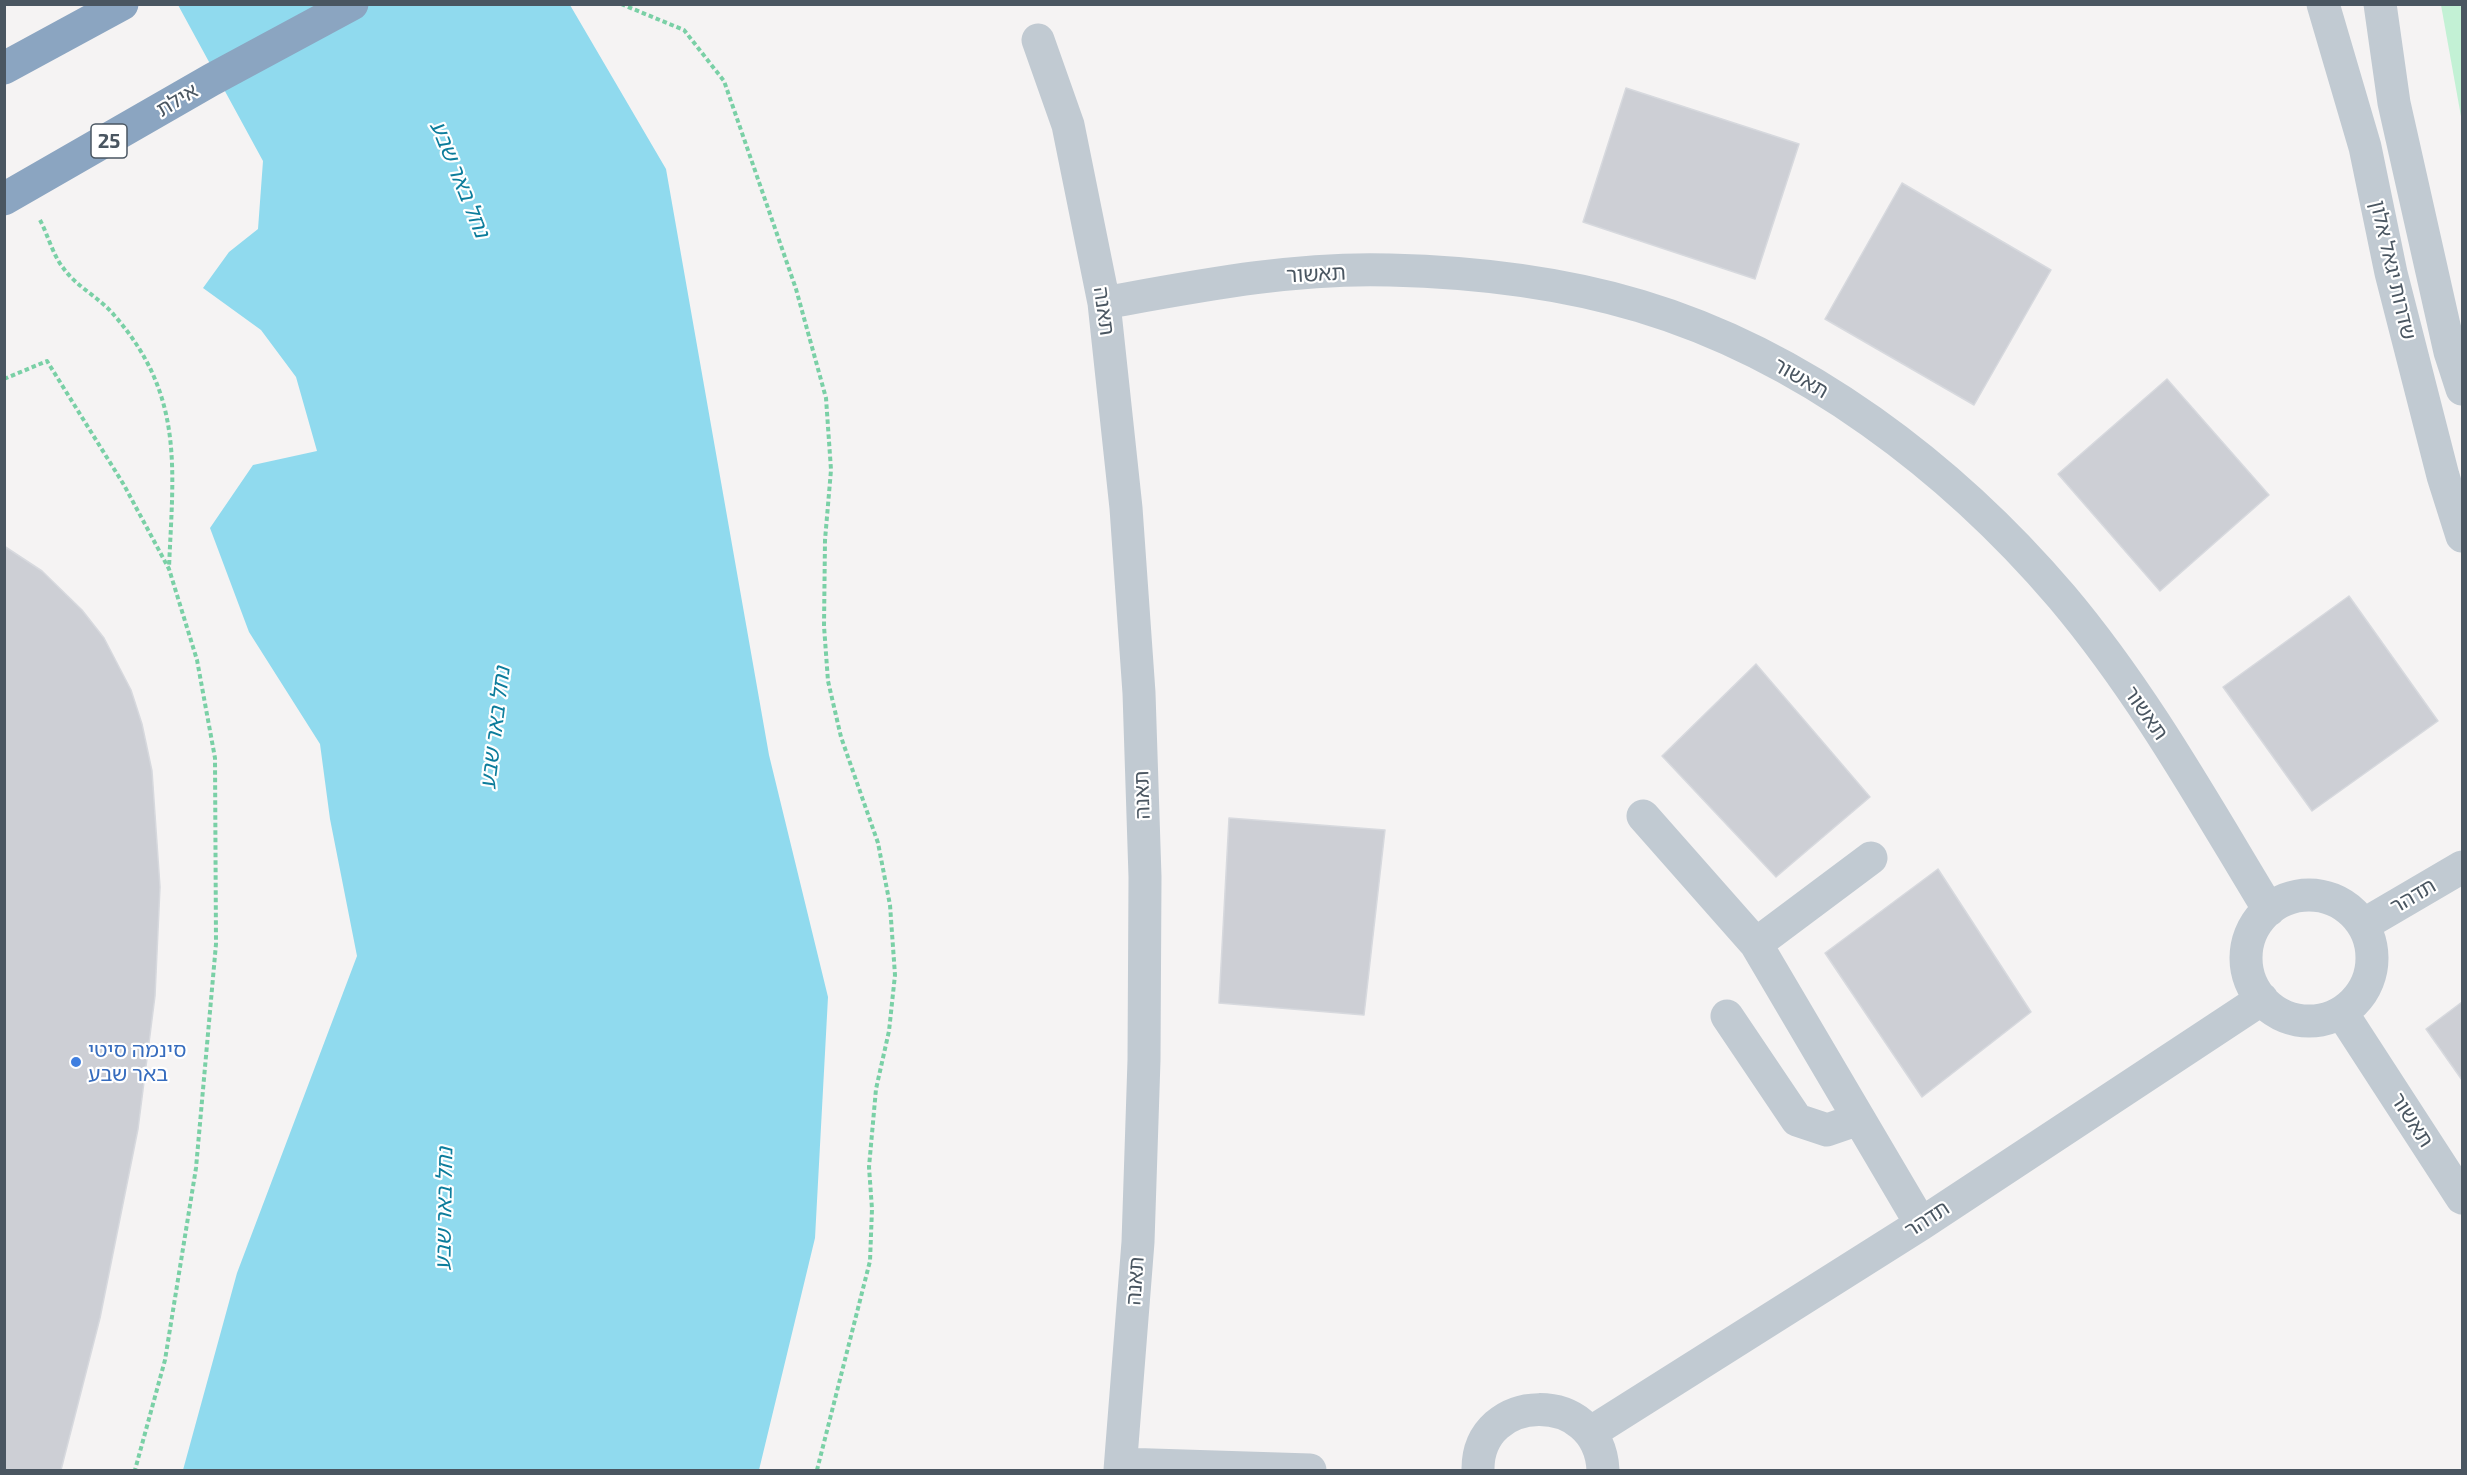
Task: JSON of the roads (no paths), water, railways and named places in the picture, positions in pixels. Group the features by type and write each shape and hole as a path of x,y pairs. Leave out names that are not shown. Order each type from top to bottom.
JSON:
{"highway":[{"name":"אילת","path":"15,193 211,80 352,4"},
{"path":"4,68 115,8"}],"street":[{"name":"שדרות יגאל אלון","path":"2323,4 2365,147 2391,273 2443,476 2463,536"},
{"name":"שדרות יגאל אלון","path":"2379,4 2394,103 2450,352 2463,389"},
{"name":"תאנה","path":"1038,40 1068,125 1104,303 1129,554 1139,693 1145,877 1144,1060 1138,1242 1120,1467"},
{"name":"תאשור","path":"1104,303 1251,277 1388,270 1506,278 1640,306 1755,351 1863,414 1956,489 2062,597 2153,719 2269,910"},
{"path":"1643,816 1756,944 1921,1224"},
{"path":"1756,944 1871,858"},
{"name":"תדהר","path":"2363,926 2463,867"},
{"path":"2315,896 2343,905 2363,926 2370,944 2370,974 2363,992 2342,1013 2324,1020 2304,1022 2284,1017 2262,999 2248,973 2247,953 2252,933 2269,910 2285,900 2315,896"},
{"name":"תדהר","path":"1590,1433 1921,1224 2262,999"},
{"name":"תאשור","path":"2342,1013 2463,1198"},
{"path":"1727,1016 1797,1120 1827,1130 1858,1119"},
{"path":"1478,1470 1487,1438 1500,1424 1517,1413 1536,1409 1556,1410 1574,1419 1590,1433 1599,1448 1603,1470"},
{"path":"1120,1467 1310,1470"}],"water":[{"name":"נחל באר שבע","path":"178,5 570,5 666,169 769,755 828,997 815,1238 759,1470 183,1470 237,1273 357,956 330,819 320,744 249,632 210,528 253,465 317,451 296,377 261,330 203,288 229,252 258,229 263,161"}],"place":[{"name":"סינמה סיטי באר שבע","path":"76,1062"}]}
